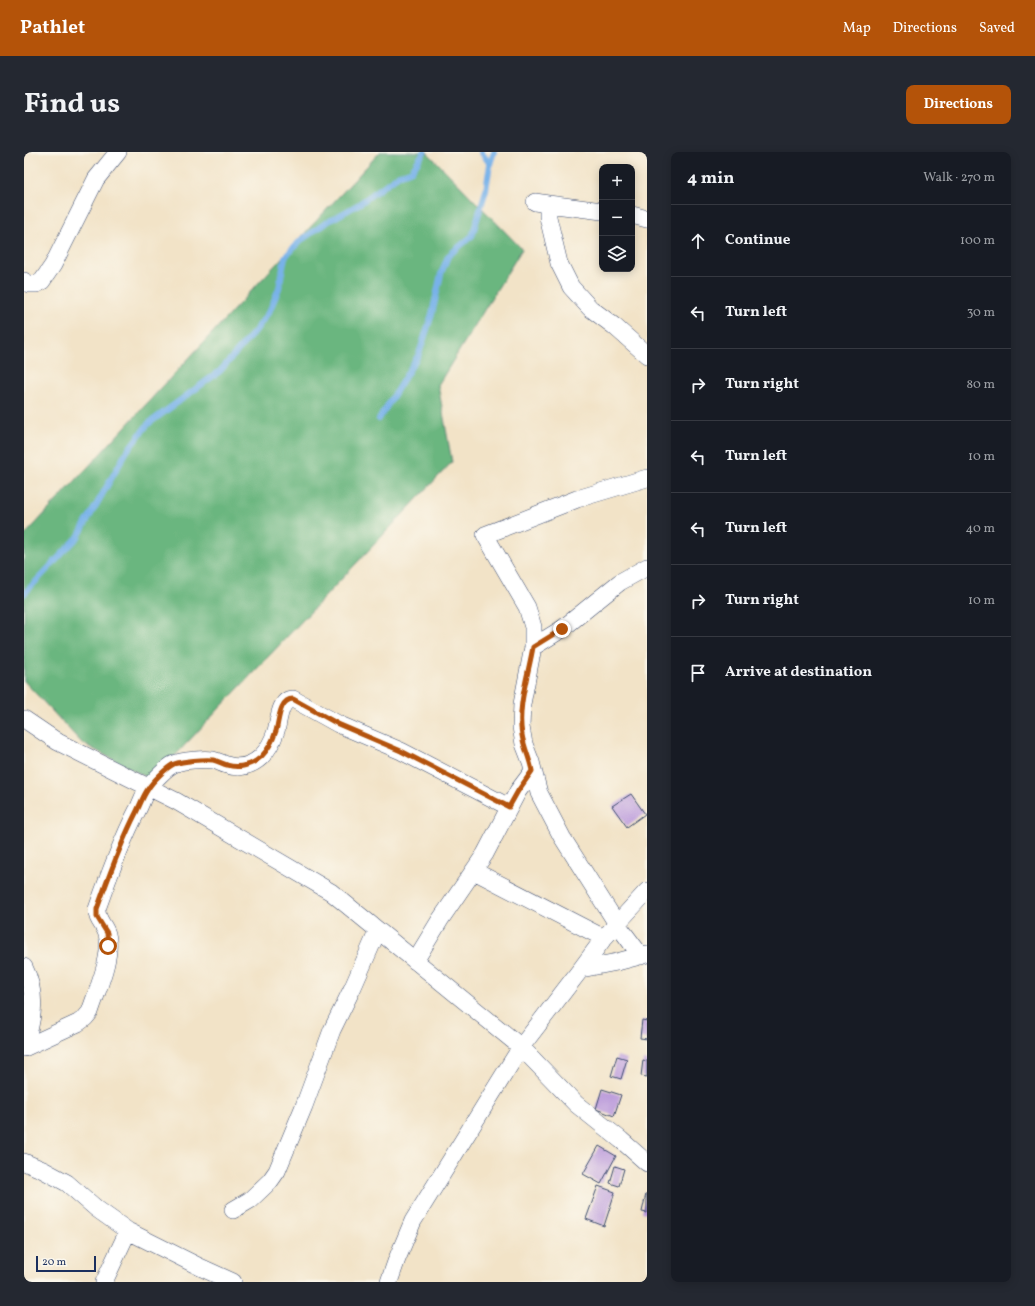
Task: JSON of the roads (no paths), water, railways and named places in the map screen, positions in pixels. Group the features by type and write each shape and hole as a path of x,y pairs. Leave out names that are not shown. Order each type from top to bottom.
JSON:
{"street":[{"path":"24,281 29,284 37,284 42,281 53,265 96,179 118,152"},
{"path":"599,211 541,203 548,217 559,263 571,287 590,308 614,326 647,355"},
{"path":"635,216 647,219"},
{"path":"581,969 644,955 617,924 562,837 539,794 532,771 531,762 524,744 521,726 522,704 533,647 532,627 527,607 485,535 576,499 647,478"},
{"path":"533,647 562,629 620,582 647,567"},
{"path":"24,1047 78,1023 90,1012 106,962 108,946 107,933 97,917 97,909 124,837 148,788 173,764 189,761 213,760 238,768 250,764 260,757 270,746 281,710 286,701 289,699 293,699 338,724 401,751 509,807"},
{"path":"24,719 58,742 176,801 331,892 521,1047 576,1104 647,1163"},
{"path":"415,961 440,920 485,854 518,791 532,771"},
{"path":"474,871 604,938"},
{"path":"389,1282 413,1221 521,1047 604,938 647,890"},
{"path":"233,1210 250,1200 270,1181 277,1171 304,1106 332,1030 378,930"},
{"path":"24,967 29,976 32,990 32,1004 28,1034 24,1047"},
{"path":"24,1162 68,1182 97,1208 128,1231 225,1280"},
{"path":"104,1282 128,1231"}],"waterway":[{"path":"24,594 78,537 127,451 148,424 220,371 256,330 270,310 279,288 285,257 300,241 324,224 359,204 399,175 412,170 424,152"},
{"path":"481,152 490,164"},
{"path":"379,419 419,354 432,314 441,274 448,256 472,236 486,190 490,164 494,152"}]}
